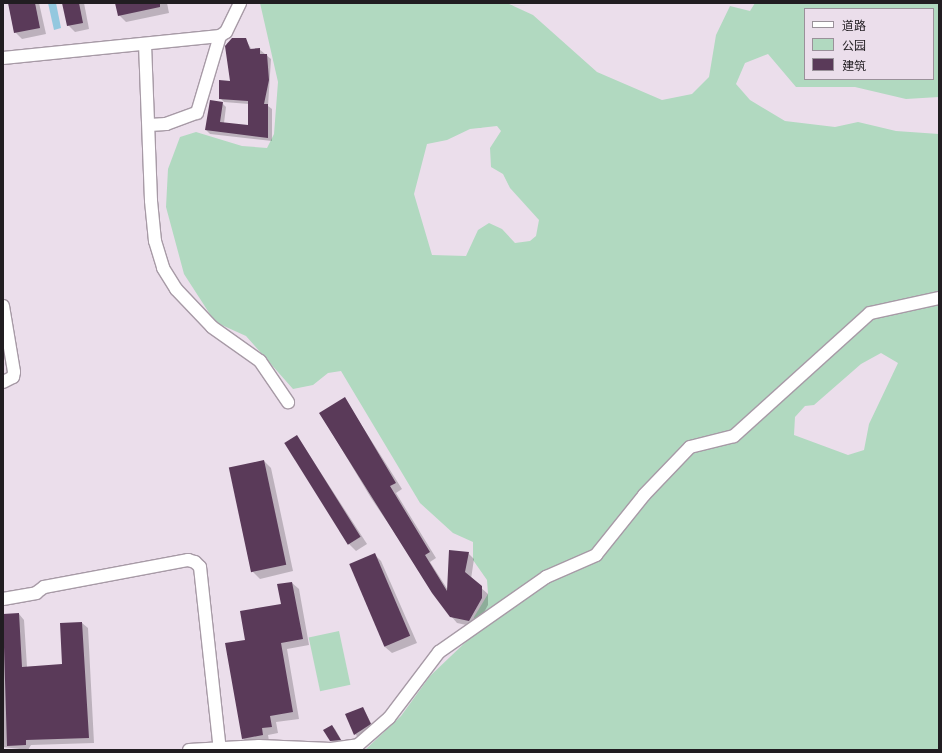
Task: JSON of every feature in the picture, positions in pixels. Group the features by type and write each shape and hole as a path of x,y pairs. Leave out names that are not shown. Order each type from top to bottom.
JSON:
{"street":[{"path":"3,58 220,36 226,32 240,3"},
{"path":"149,124 166,124 197,113 216,57 220,36"},
{"path":"145,44 151,201 155,241 163,268 176,289 212,327 260,362 288,402"},
{"path":"188,750 220,748 331,749 358,745 389,718 440,652 546,577 596,555 644,495 690,447 734,436 870,313 939,298"},
{"path":"3,306 14,372 13,377 3,382"},
{"path":"3,599 36,593 44,587 188,560 195,562 200,567 220,748"}],"green space":[{"path":"260,3 507,3 533,15 597,72 662,100 692,94 709,77 716,35 730,6 750,11 755,3 939,3 939,97 906,99 855,87 796,87 768,54 745,63 736,84 750,100 785,121 835,127 858,122 896,131 939,134 939,750 365,750 401,716 430,676 472,636 474,617 488,594 487,580 473,560 473,542 453,533 420,503 341,371 328,373 313,385 293,389 246,336 215,322 184,274 166,207 168,169 180,137 196,132 242,146 267,148 274,134 278,82","holes":["497,126 501,131 490,148 491,167 503,174 510,188 539,220 536,236 530,241 515,243 502,229 489,223 478,230 466,256 432,255 414,194 427,144 447,140 470,129","881,353 898,363 869,424 864,450 848,455 794,435 795,417 805,406 814,405 861,364"]},
{"path":"339,631 350,685 320,691 309,637"}],"water":[{"path":"48,3 56,3 61,28 54,30"}],"building":[{"path":"8,3 35,3 40,28 14,33"},
{"path":"62,3 79,3 83,23 67,26"},
{"path":"115,3 160,3 160,7 118,16"},
{"path":"232,38 246,38 250,49 260,48 260,54 267,54 269,80 264,104 268,104 268,138 205,130 210,100 223,102 220,122 248,125 248,101 219,99 219,80 230,81 225,46"},
{"path":"345,397 396,483 390,486 430,552 425,555 447,591 449,550 469,552 465,572 482,586 482,598 469,621 450,617 432,593 319,413"},
{"path":"297,435 361,537 348,545 284,443"},
{"path":"264,460 286,565 251,572 229,467"},
{"path":"375,553 410,636 384,647 349,564"},
{"path":"292,582 303,639 281,643 293,712 270,716 272,727 262,728 263,735 242,739 225,643 245,640 240,611 281,604 277,584"},
{"path":"19,613 22,667 62,664 60,623 82,622 89,738 26,740 26,745 7,746 3,614"},
{"path":"363,707 371,724 354,735 345,714"},
{"path":"332,725 341,740 330,741 323,730"}]}
